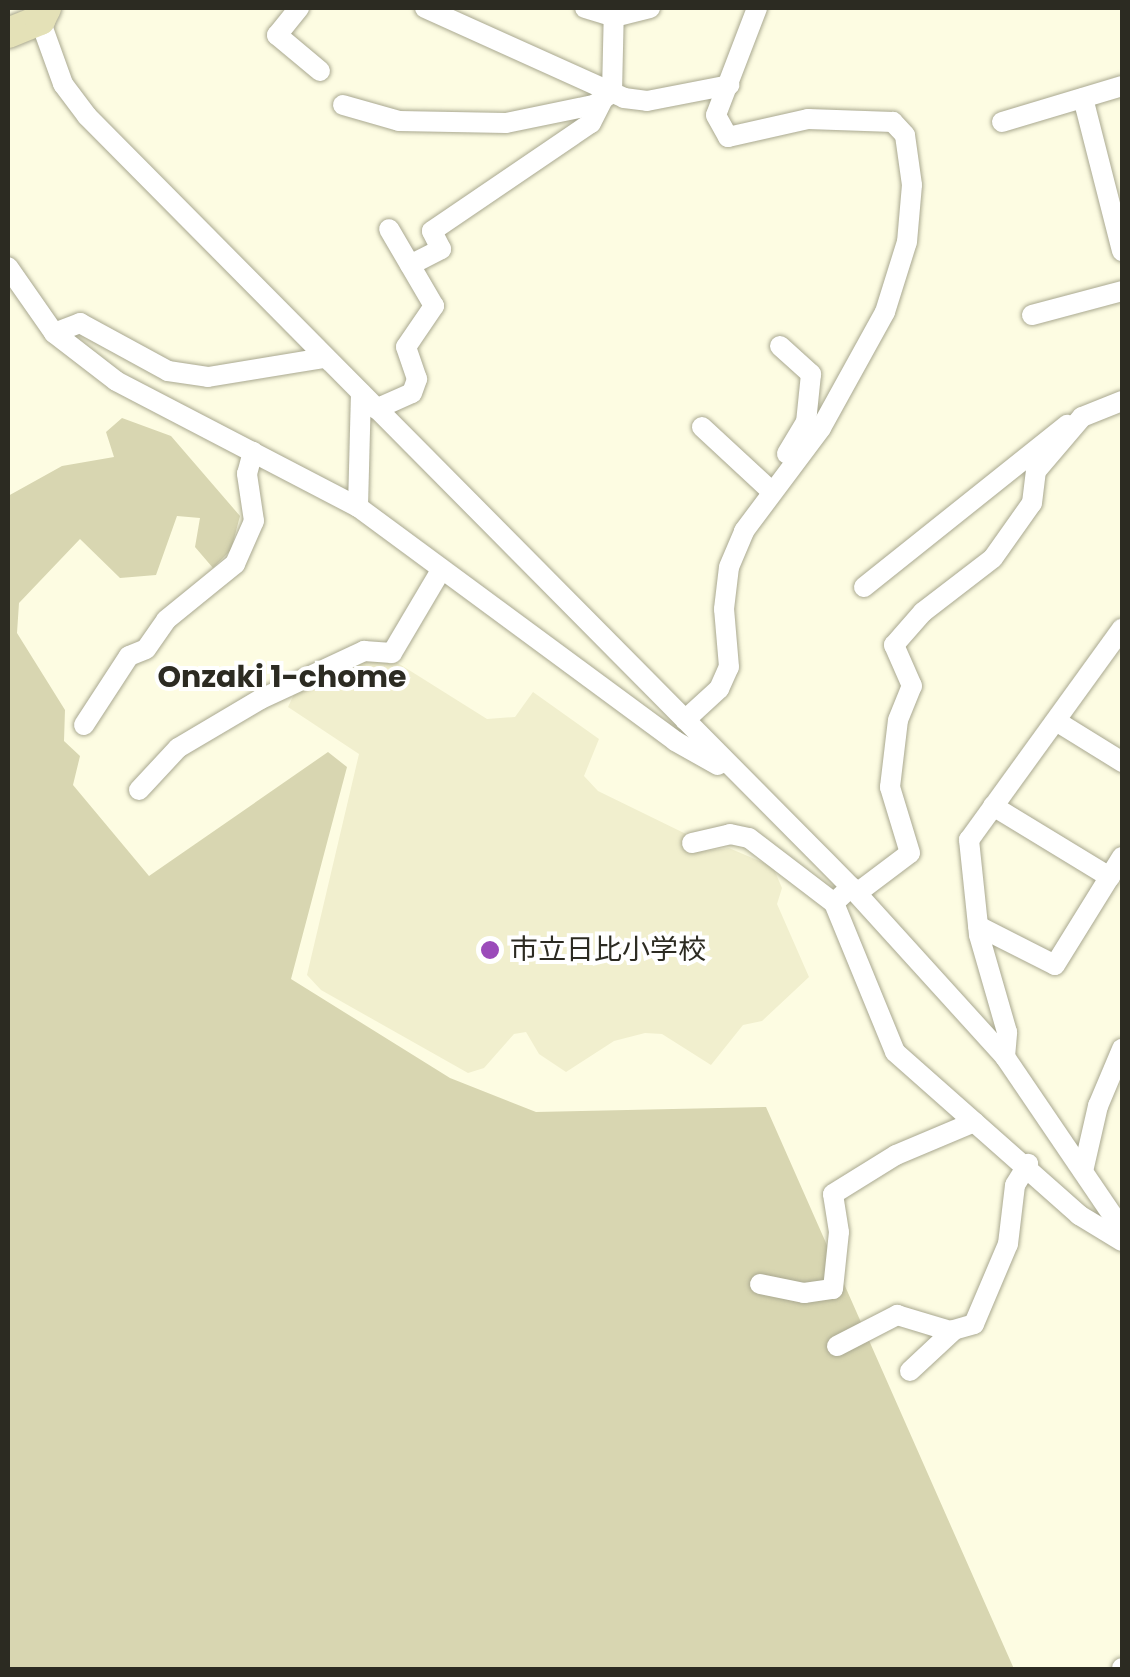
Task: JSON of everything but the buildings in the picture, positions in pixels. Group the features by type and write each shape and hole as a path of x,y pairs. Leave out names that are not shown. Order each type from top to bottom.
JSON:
{"street":[{"path":"299,8 277,35 320,70"},
{"path":"424,8 608,95 647,101 729,85"},
{"path":"585,8 614,12 650,8"},
{"path":"757,8 716,115 728,137 808,119 893,122 905,135 912,185 907,242 885,312 821,428 768,485"},
{"path":"410,265 441,249 432,230 565,144 600,113 608,95 614,12"},
{"path":"8,33 43,14 64,84 87,116 854,890 1005,1057 1084,1167 1122,1229"},
{"path":"1002,122 1122,86"},
{"path":"343,105 399,121 506,123 548,118 608,95"},
{"path":"1082,98 1122,250"},
{"path":"369,401 412,392 416,379 406,347 434,306 389,229"},
{"path":"8,267 54,333 116,381 358,507 675,741 737,775"},
{"path":"1032,315 1122,291"},
{"path":"54,333 80,323 168,371 208,377 324,358"},
{"path":"685,720 718,688 729,667 724,609 729,567 768,485 806,422 811,374 780,346"},
{"path":"358,507 369,401"},
{"path":"864,586 1051,434 1122,401"},
{"path":"834,903 910,854 890,786 898,720 912,686 894,645 993,558 1032,503 1036,471 1082,417"},
{"path":"702,427 768,485"},
{"path":"84,724 129,656 146,648 166,620 235,564 254,521 247,474 254,452"},
{"path":"138,790 178,748 261,699 364,651 392,653 441,570"},
{"path":"1005,1057 1007,1032 978,926 969,840 1120,635"},
{"path":"1056,721 1122,762"},
{"path":"993,806 1110,878"},
{"path":"692,843 730,834 749,838 834,903 894,1052 1028,1164 1079,1215 1122,1241"},
{"path":"978,926 1055,964 1122,857"},
{"path":"1084,1167 1098,1106 1122,1049"},
{"path":"760,1284 804,1292 833,1289 839,1232 833,1194 896,1155 974,1122"},
{"path":"910,1371 954,1330 974,1324 984,1312 1008,1244 1015,1185 1028,1164"},
{"path":"836,1346 897,1315 954,1330"}],"shaded area":[{"path":"122,418 171,436 240,516 231,550 213,568 195,547 200,518 177,516 156,575 120,578 80,539 19,603 17,633 65,710 64,741 80,756 73,785 149,876 328,752 347,767 291,979 450,1078 536,1112 766,1107 1014,1669 8,1670 8,496 62,466 114,457 106,432"},
{"path":"371,656 393,660 487,719 515,717 533,692 599,739 584,776 598,791 686,834 690,853 729,848 773,867 782,888 777,904 809,977 762,1021 743,1025 711,1065 662,1034 645,1033 614,1041 566,1072 539,1054 526,1032 514,1034 484,1068 468,1073 321,990 307,975 359,754 288,707 298,686"}],"place":[{"name":"市立日比小学校","path":"490,950"}],"district":[{"name":"Onzaki 1-chome","path":"282,677"}]}
